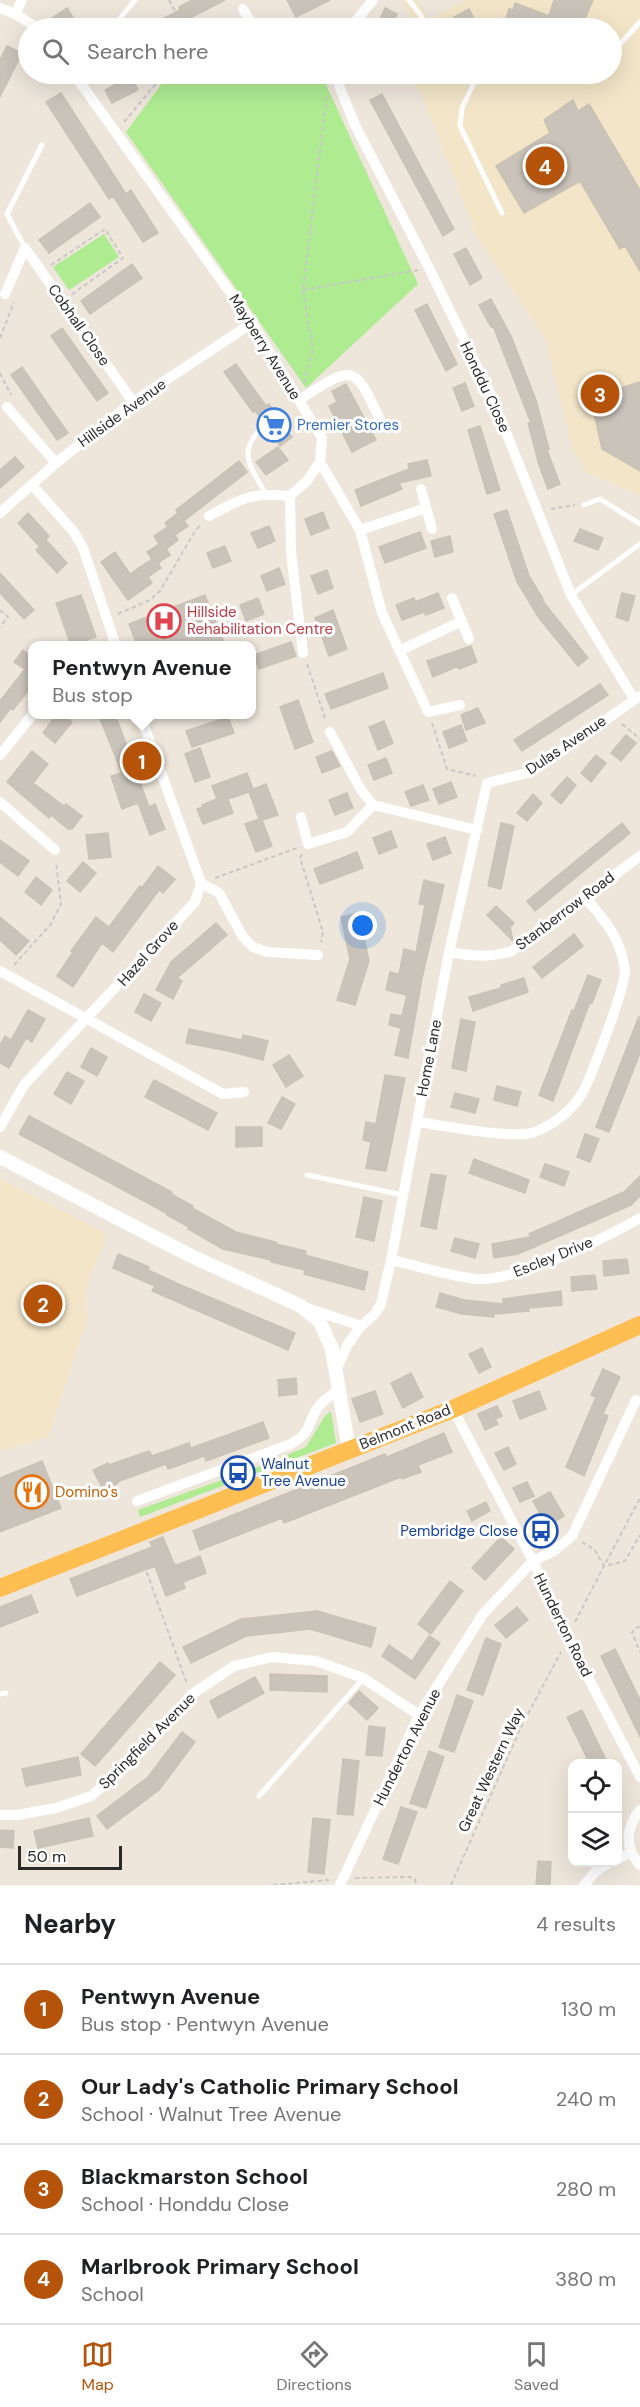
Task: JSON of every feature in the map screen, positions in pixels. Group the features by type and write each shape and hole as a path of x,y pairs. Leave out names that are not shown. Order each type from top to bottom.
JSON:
{"highway":[{"name":"Belmont Road","path":"0,1588 453,1409 640,1324"}],"street":[{"path":"15,14 22,0"},
{"path":"358,18 373,0"},
{"path":"0,8 22,18"},
{"path":"243,9 248,18"},
{"name":"Mayberry Avenue","path":"81,84 252,323 322,438 320,462"},
{"name":"Honddu Close","path":"339,84 355,125 492,397 571,595 637,698"},
{"path":"5,294 25,248"},
{"name":"Cobhall Close","path":"25,248 133,402"},
{"name":"Hillside Avenue","path":"0,513 56,463 133,402 252,323"},
{"path":"299,400 332,378 343,374 354,376 362,382 383,426"},
{"path":"7,407 56,463"},
{"path":"209,516 241,499 265,493 290,496 307,481 320,462 360,530 382,614 401,650 428,712 460,705"},
{"path":"32,485 74,532 83,548 115,641"},
{"path":"421,489 432,529"},
{"path":"290,496 291,552 303,653"},
{"path":"360,530 426,508"},
{"path":"452,598 469,639"},
{"path":"401,650 462,621"},
{"name":"Dulas Avenue","path":"487,783 531,772 610,714 637,698"},
{"path":"0,755 29,719"},
{"path":"145,719 201,883 219,893 243,938 253,947 267,952 318,955"},
{"path":"330,732 361,790 373,805 477,830"},
{"name":"Home Lane","path":"336,1370 348,1344 360,1326 374,1315 381,1304 449,952 487,783"},
{"path":"0,802 55,850"},
{"path":"301,818 308,844 347,832 373,805"},
{"name":"Stanberrow Road","path":"449,952 476,957 495,956 512,951 640,856"},
{"name":"Hazel Grove","path":"0,1127 24,1085 195,902 201,883"},
{"path":"417,1122 499,1133 533,1132 560,1119 581,1096 620,996 625,974 621,950 614,933 584,896"},
{"path":"3,972 223,1094 244,1092"},
{"path":"0,1157 189,1255 301,1306 360,1326"},
{"name":"Escley Drive","path":"391,1260 477,1279 499,1278 524,1272 640,1218"},
{"path":"301,1306 320,1322 332,1349 349,1450"},
{"path":"137,1501 291,1444 309,1429 316,1409 325,1399 338,1391"},
{"path":"533,1561 554,1551 572,1536 636,1400"},
{"name":"Hunderton Road","path":"453,1409 533,1561 579,1660 640,1777"},
{"name":"Hunderton Avenue","path":"340,1885 419,1715 483,1614 533,1561"},
{"name":"Springfield Avenue","path":"0,1815 17,1815 56,1808 91,1796 129,1764 191,1695 234,1666 272,1657 316,1661 363,1678 419,1715"},
{"path":"640,1810 633,1819 628,1832 631,1852 640,1865"},
{"path":"622,1857 631,1852"},
{"path":"584,1885 595,1872 603,1867"}],"lane":[{"path":"120,18 135,0"},
{"path":"409,0 422,18"},
{"path":"622,42 640,22"},
{"path":"473,84 462,108 459,126 502,213"},
{"path":"25,248 7,214 42,145"},
{"path":"262,427 250,439 247,457 265,493"},
{"path":"584,505 600,499 640,524"},
{"path":"571,595 640,544"},
{"path":"307,1175 403,1195"},
{"path":"258,1796 363,1678"}],"path":[{"path":"169,0 179,18"},
{"path":"116,132 156,84"},
{"path":"299,400 314,349 303,290 328,85"},
{"path":"41,271 105,229 123,258 63,302"},
{"path":"303,290 429,268"},
{"path":"0,338 15,303 5,294"},
{"path":"0,373 12,397 7,407"},
{"path":"539,512 584,505"},
{"path":"107,619 150,600 160,591 195,531 209,516"},
{"path":"0,610 8,617 0,627"},
{"path":"303,653 330,732"},
{"path":"428,712 447,769 474,775 487,783"},
{"path":"610,714 640,739"},
{"path":"201,883 308,844"},
{"path":"308,844 300,858 324,932 318,955"},
{"path":"3,972 51,924 61,904 55,850"},
{"path":"594,1586 640,1498"},
{"path":"134,1535 191,1695"},
{"path":"604,1566 625,1561 640,1535"},
{"path":"572,1536 594,1549 604,1566"},
{"path":"640,1627 635,1628 632,1633 640,1652"},
{"name":"Great Western Way","path":"451,1885 522,1725 554,1665"}],"shaded area":[{"path":"402,0 417,0 428,18 411,18"},
{"path":"465,0 640,0 640,495 587,473 573,450 545,338 478,239 421,93 415,84 622,84 622,18 433,18"},
{"path":"0,1179 107,1234 85,1290 87,1319 48,1437 0,1451"}],"green space":[{"path":"162,84 326,84 418,284 306,388 126,132"},
{"path":"104,234 119,257 69,290 53,267"},
{"path":"331,1411 336,1443 140,1517 138,1510 306,1447 325,1416"}],"building":[{"path":"192,0 225,0 190,18 164,18 180,10 179,7"},
{"path":"287,0 330,0 296,17"},
{"path":"554,0 593,0 585,18 506,18 509,9 513,10 515,3 549,16"},
{"path":"67,8 74,18 52,18"},
{"path":"385,8 397,14 395,18 380,18"},
{"path":"469,9 474,18 455,18"},
{"path":"7,46 18,51 18,61 0,97 0,60"},
{"path":"116,84 135,84 138,90 112,103 105,90"},
{"path":"61,93 126,194 131,190 158,233 143,242 113,196 109,199 46,102"},
{"path":"382,94 454,229 443,236 370,100"},
{"path":"573,100 578,111 589,104 640,190 640,271 625,246 620,249 580,181 524,213 496,166 550,133 544,120"},
{"path":"90,203 100,217 49,253 39,240"},
{"path":"466,248 482,278 470,285 454,254"},
{"path":"132,264 142,278 90,314 81,301"},
{"path":"491,299 511,336 536,400 549,449 547,450 560,484 548,489 528,423 531,423 493,326 491,327 479,305"},
{"path":"427,304 457,364 446,371 415,310"},
{"path":"62,328 108,393 97,401 51,336"},
{"path":"236,364 266,406 269,404 292,437 280,446 266,424 255,411 253,412 224,372"},
{"path":"22,367 68,433 57,440 11,375"},
{"path":"640,382 640,471 602,449 595,417 611,391"},
{"path":"465,383 474,406 462,411 453,388"},
{"path":"346,384 376,440 352,452 329,406 337,402 332,391"},
{"path":"480,426 500,490 487,494 468,430"},
{"path":"278,447 288,460 266,475 256,462"},
{"path":"15,457 24,467 0,488 0,470"},
{"path":"427,460 431,476 399,483 402,489 361,506 355,490 409,469 408,464"},
{"path":"239,461 247,472 185,520 179,514 188,526 175,535 178,540 166,549 170,555 158,563 161,568 148,577 152,583 128,600 101,562 115,552 130,574 152,559 147,552 159,544 154,536 168,527 165,523 178,513 176,510"},
{"path":"507,510 529,576 542,600 588,658 578,666 539,618 517,582 494,514"},
{"path":"323,512 329,528 311,535 305,519"},
{"path":"28,513 49,536 39,546 18,523"},
{"path":"269,526 275,541 258,548 251,533"},
{"path":"580,529 603,538 598,550 574,541"},
{"path":"420,532 426,548 385,563 379,547"},
{"path":"450,536 453,552 435,557 431,541"},
{"path":"46,540 67,563 57,573 36,550"},
{"path":"225,546 231,561 213,568 207,553"},
{"path":"279,568 285,584 267,591 261,576"},
{"path":"327,570 333,588 318,594 311,576"},
{"path":"0,573 34,610 24,619 0,593"},
{"path":"438,593 444,608 402,620 396,605 414,598 415,602"},
{"path":"622,593 635,596 628,621 616,617"},
{"path":"81,595 96,637 84,641 70,641 56,603"},
{"name":"Hillside Rehabilitation Centre","path":"205,595 223,641 135,641 129,624"},
{"path":"258,598 264,614 246,621 240,605"},
{"path":"333,610 347,649 329,656 315,618"},
{"path":"291,642 296,656 259,669 256,654"},
{"path":"471,646 477,662 459,669 458,666 433,677 427,661"},
{"path":"23,650 28,654 28,691 0,722 0,701 25,669 14,662"},
{"path":"383,673 388,688 331,709 325,694"},
{"path":"600,684 608,695 522,751 514,740"},
{"path":"298,700 313,742 295,749 280,707"},
{"path":"478,708 485,723 466,730 461,715"},
{"path":"53,719 68,719 72,722 55,743 43,733"},
{"path":"100,719 117,719 149,807 155,804 165,829 150,835 138,803 122,809 111,776 122,773"},
{"path":"222,719 229,719 234,733 192,747 186,731"},
{"path":"384,721 393,743 378,750 369,727"},
{"path":"461,725 467,741 449,748 443,732"},
{"path":"626,735 636,743 621,761 611,753"},
{"path":"200,748 210,777 195,782 185,754"},
{"path":"32,751 48,764 33,783 82,816 72,829 68,829 51,815 49,818 7,782"},
{"path":"332,751 340,766 322,773 316,757"},
{"path":"596,755 606,763 591,782 581,773"},
{"path":"386,758 392,773 374,780 368,765"},
{"path":"247,773 253,789 266,784 278,815 262,820 272,846 256,852 245,824 259,819 249,792 228,799 233,813 203,824 197,809 217,799 212,786"},
{"path":"567,777 576,785 561,804 551,795"},
{"path":"451,782 457,797 439,804 433,789"},
{"path":"423,785 429,800 411,806 405,792"},
{"path":"347,793 353,808 335,815 329,800"},
{"path":"533,794 542,803 527,821 517,813"},
{"path":"501,823 514,826 501,889 488,886"},
{"path":"622,823 630,833 535,911 527,901"},
{"path":"391,831 397,847 379,854 373,838"},
{"path":"108,833 111,857 89,859 86,835"},
{"path":"445,837 451,853 433,860 427,844"},
{"path":"0,840 29,861 18,876 0,862"},
{"path":"357,852 363,868 320,884 314,869"},
{"path":"83,862 96,873 80,892 67,881"},
{"path":"158,866 175,879 163,893 159,890 113,952 102,943 73,987 57,976 73,952 71,951 96,917 109,927"},
{"path":"36,877 52,890 41,905 25,892"},
{"path":"424,880 444,885 422,978 408,1058 395,1055 401,1028 389,1025 391,1014 402,1016 407,995 386,990 390,972 399,974 404,949 416,952 425,905 419,904"},
{"path":"496,906 514,923 510,927 513,941 487,915"},
{"path":"359,913 369,961 355,1005 337,1000 350,959 341,917"},
{"path":"0,917 29,941 16,955 0,940"},
{"path":"216,923 227,935 177,978 182,981 173,999 156,990 171,962"},
{"path":"574,934 583,946 542,978 533,967"},
{"path":"588,975 601,980 592,1003 590,1002 553,1101 539,1095"},
{"path":"524,978 528,992 473,1011 469,997 501,988 501,985"},
{"path":"144,994 161,1003 151,1021 135,1012"},
{"path":"28,1010 45,1019 32,1042 26,1038 9,1068 0,1063 0,1045 5,1036 11,1040"},
{"path":"639,1016 640,1053 609,1132 596,1127"},
{"path":"461,1019 475,1022 466,1071 452,1068"},
{"path":"189,1029 242,1040 243,1035 268,1041 263,1060 186,1043"},
{"path":"91,1048 107,1057 97,1076 81,1067"},
{"path":"289,1055 303,1076 286,1087 273,1065"},
{"path":"67,1072 84,1081 71,1104 54,1094"},
{"path":"385,1075 405,1078 386,1171 366,1168 371,1142 363,1140 366,1122 376,1124"},
{"path":"154,1080 217,1113 208,1130 145,1097"},
{"path":"497,1086 521,1092 517,1106 494,1100"},
{"path":"455,1093 479,1099 475,1113 451,1107"},
{"path":"282,1097 295,1104 281,1129 268,1123"},
{"path":"29,1116 172,1192 171,1194 193,1206 192,1208 236,1232 306,1251 305,1255 368,1272 364,1290 304,1274 305,1270 271,1262 271,1260 223,1249 188,1229 189,1227 168,1214 19,1134"},
{"path":"236,1127 262,1127 262,1146 236,1147"},
{"path":"585,1134 599,1139 590,1162 577,1157"},
{"path":"474,1159 529,1180 525,1193 469,1173"},
{"path":"545,1164 569,1172 564,1186 540,1177"},
{"path":"431,1174 446,1176 436,1229 421,1226"},
{"path":"640,1176 640,1196 631,1205 518,1254 494,1258 492,1244 530,1237 529,1234 624,1192"},
{"path":"364,1197 382,1201 374,1241 356,1237"},
{"path":"455,1238 479,1244 475,1258 451,1251"},
{"path":"118,1254 149,1267 148,1270 183,1286 295,1333 288,1350 152,1291 155,1286 113,1268"},
{"path":"627,1259 629,1273 604,1276 603,1261"},
{"path":"595,1275 597,1289 572,1291 571,1277"},
{"path":"561,1291 562,1305 494,1314 494,1317 462,1314 436,1307 440,1293 464,1300 503,1304 503,1299"},
{"path":"482,1348 491,1367 479,1373 469,1354"},
{"path":"603,1369 620,1377 603,1414 608,1416 584,1476 566,1467 596,1397 591,1395"},
{"path":"411,1373 423,1397 403,1408 391,1383"},
{"path":"296,1378 297,1394 279,1396 278,1380"},
{"path":"375,1391 383,1414 360,1422 352,1399"},
{"path":"539,1391 546,1409 520,1419 513,1401"},
{"path":"497,1406 502,1416 495,1419 498,1424 485,1430 478,1414"},
{"path":"263,1422 269,1438 206,1461 204,1456 168,1469 166,1464 117,1482 104,1491 93,1470 108,1463 109,1465 149,1451 152,1456 189,1443 191,1448"},
{"path":"444,1433 452,1452 418,1465 421,1472 402,1479 401,1477 284,1523 282,1518 200,1550 193,1531 385,1454 387,1457"},
{"path":"508,1447 516,1464 504,1470 495,1453"},
{"path":"42,1461 61,1508 0,1532 0,1478"},
{"path":"527,1482 534,1496 520,1502 513,1488"},
{"path":"550,1492 564,1516 547,1526 533,1501"},
{"path":"486,1502 490,1511 472,1521 467,1511"},
{"path":"163,1537 174,1564 177,1565 200,1556 206,1573 183,1582 185,1588 166,1596 155,1566 77,1596 70,1579 152,1547 150,1542"},
{"path":"501,1537 514,1549 485,1580 472,1568"},
{"path":"450,1581 463,1591 431,1634 418,1624"},
{"path":"31,1595 38,1612 0,1627 0,1607"},
{"path":"517,1607 528,1620 506,1638 495,1625"},
{"path":"317,1611 376,1628 371,1647 310,1629 246,1636 191,1663 183,1647 241,1619"},
{"path":"429,1636 440,1643 415,1679 382,1656 389,1645 412,1661"},
{"path":"486,1638 501,1644 483,1695 467,1690"},
{"path":"615,1649 640,1700 640,1737 601,1656"},
{"path":"160,1662 175,1675 95,1766 81,1754"},
{"path":"270,1674 327,1676 327,1692 270,1690"},
{"path":"255,1677 264,1693 218,1718 210,1701"},
{"path":"359,1691 378,1708 367,1720 349,1703"},
{"path":"457,1695 473,1701 454,1752 439,1747"},
{"path":"582,1710 606,1759 588,1759 567,1717"},
{"path":"369,1726 385,1728 382,1756 366,1755"},
{"path":"182,1732 195,1742 159,1790 107,1829 97,1816 148,1777"},
{"path":"429,1751 444,1757 426,1808 410,1803"},
{"path":"78,1757 81,1775 26,1786 22,1769"},
{"path":"343,1759 359,1761 353,1815 337,1814"},
{"path":"401,1807 417,1812 398,1864 383,1859"},
{"path":"89,1818 93,1836 38,1848 34,1831"},
{"path":"313,1818 330,1820 324,1874 308,1872"},
{"path":"0,1830 14,1831 13,1848 0,1847"},
{"path":"538,1861 551,1862 550,1885 536,1885"}],"place":[{"name":"Marlbrook Primary School","path":"545,166"},
{"name":"Blackmarston School","path":"600,394"},
{"name":"Premier Stores","path":"274,425"},
{"name":"Hillside Rehabilitation Centre","path":"164,621"},
{"name":"Pentwyn Avenue","path":"142,761"},
{"name":"Our Lady's Catholic Primary School","path":"43,1304"},
{"name":"Walnut Tree Avenue","path":"238,1473"},
{"name":"Domino's","path":"32,1492"},
{"name":"Pembridge Close","path":"541,1531"}]}
